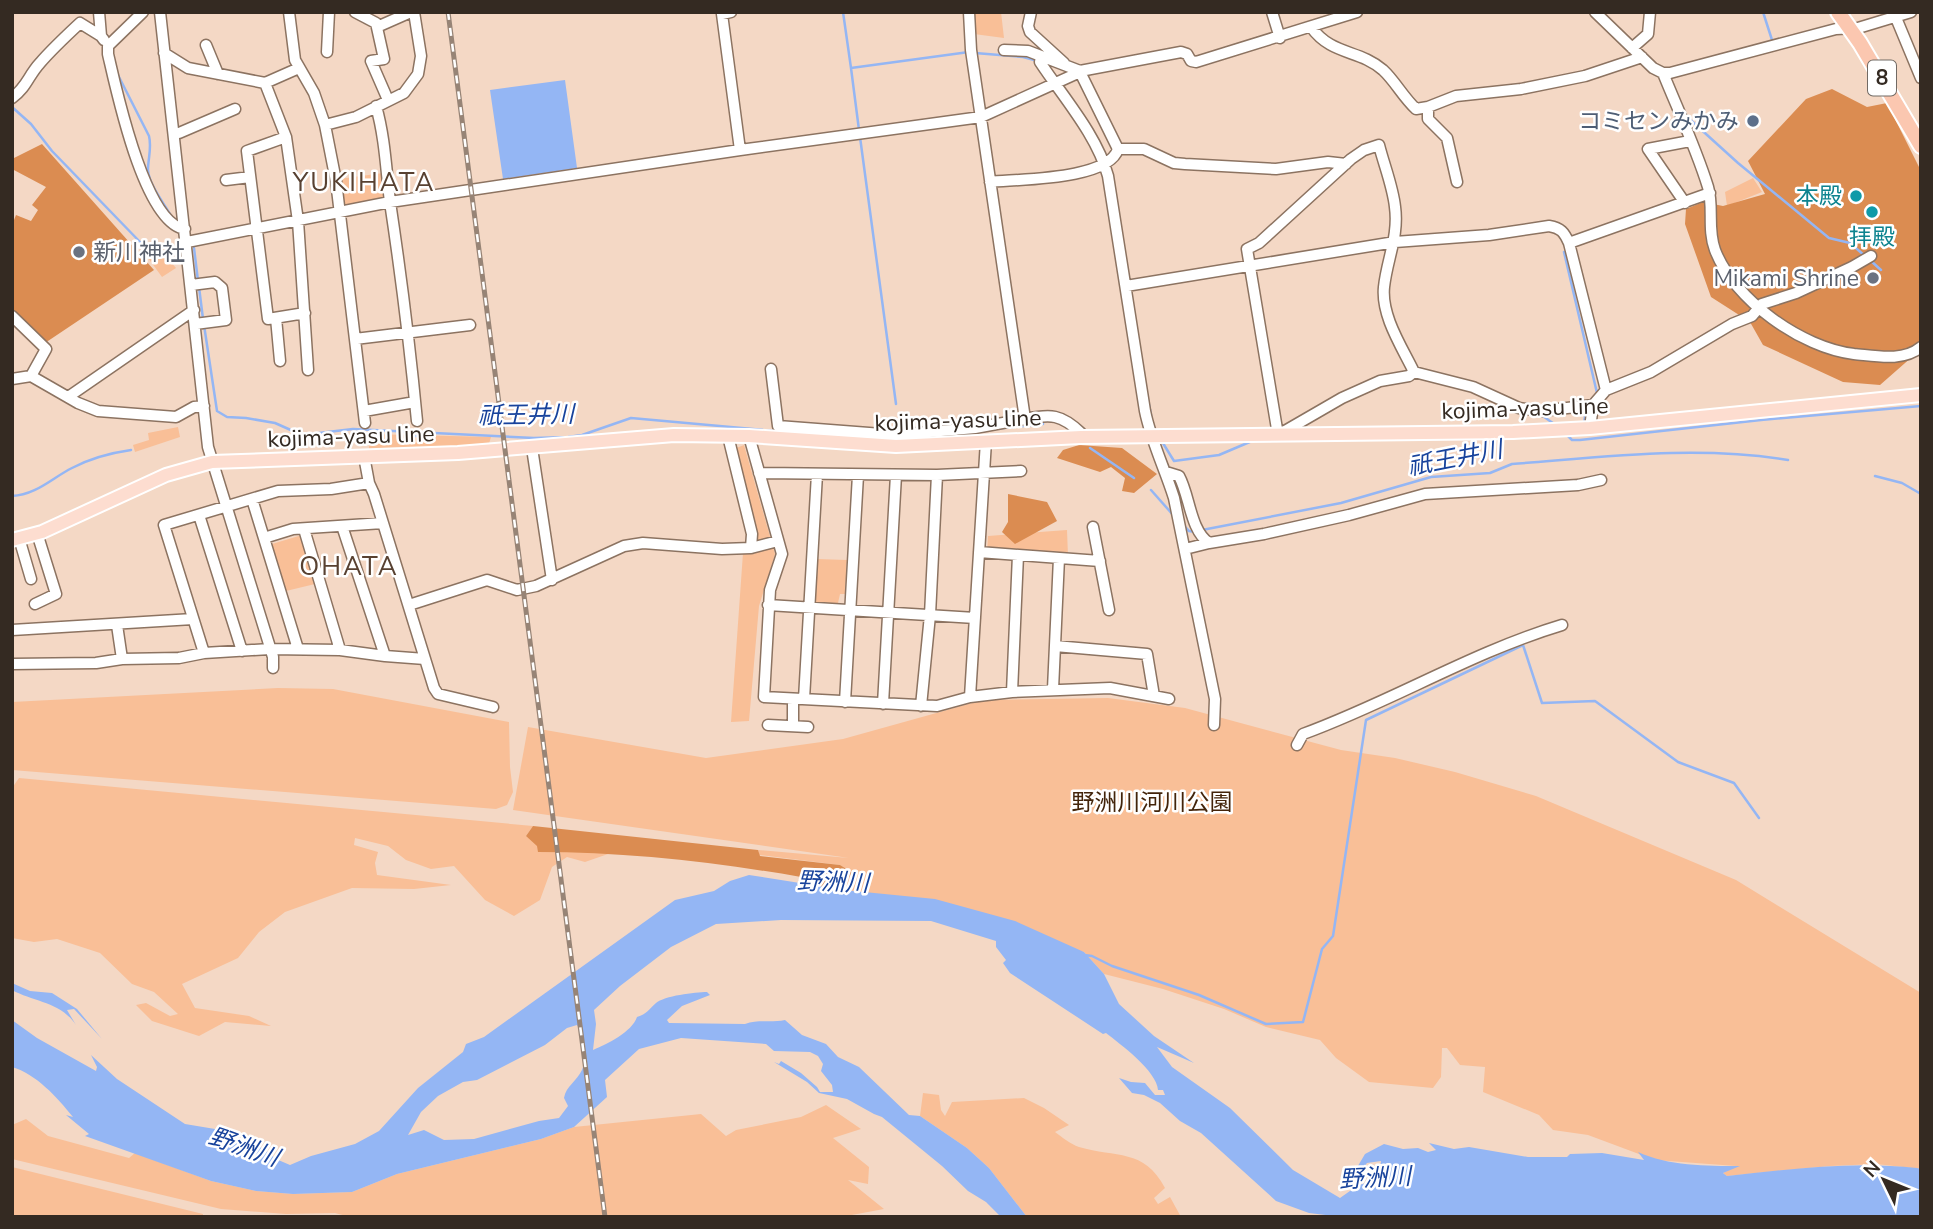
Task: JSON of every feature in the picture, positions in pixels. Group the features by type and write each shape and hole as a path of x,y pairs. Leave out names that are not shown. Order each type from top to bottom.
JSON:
{"highway":[{"name":"8","path":"1838,12 1873,64 1921,146"}],"main road":[{"name":"kojima-yasu line","path":"16,539 37,533 166,475 212,462 532,448 674,435 750,436 896,446 1081,437 1513,432 1590,428 1921,395"}],"street":[{"path":"99,12 101,36"},
{"path":"108,46 143,12"},
{"path":"160,12 185,229 197,284 194,310 201,323 204,406 212,462 270,649 273,668"},
{"path":"289,12 295,60 314,93 325,125 340,212 365,423"},
{"path":"327,51 329,12"},
{"path":"355,12 373,21 377,27 384,59 371,61 388,100"},
{"path":"325,125 356,117 404,93 418,74 421,56 413,12 377,27"},
{"path":"969,12 971,50 1025,419"},
{"path":"1031,12 1028,26 1032,35 1067,66"},
{"path":"1272,12 1280,38"},
{"path":"1004,50 1028,51 1080,71 1181,52 1196,62 1357,12"},
{"path":"1595,12 1642,57 1663,73 1710,193 1710,234 1715,252 1748,298 1777,323 1806,339 1843,353 1900,356 1921,347"},
{"path":"1632,48 1648,34 1650,12"},
{"path":"1663,73 1679,72 1836,29 1858,28 1894,14 1911,12"},
{"path":"725,13 740,150"},
{"path":"1894,14 1921,78"},
{"path":"12,98 26,87 40,62 80,23 101,36 108,46 124,123 142,177 170,223 185,229"},
{"path":"1311,27 1334,49 1357,55 1383,71 1416,109 1456,96 1521,89 1585,76 1642,57"},
{"path":"1018,51 1017,45 1032,35"},
{"path":"206,45 218,74"},
{"path":"164,53 188,68 265,83 299,68"},
{"path":"1041,56 1040,62 1088,130 1105,165 1145,411 1151,436 1166,471 1185,549 1215,699 1214,725"},
{"path":"187,243 390,202 981,117 1080,72 1118,149 1117,154 1105,165 1082,173 990,182"},
{"path":"265,83 286,137 298,221 308,370"},
{"path":"376,106 383,131 417,421"},
{"path":"1428,107 1428,120 1447,138 1457,182"},
{"path":"179,133 235,109"},
{"path":"286,137 247,151 268,319 305,313"},
{"path":"1685,203 1648,149 1690,141"},
{"path":"1379,145 1395,205 1395,242 1384,288 1386,309 1414,372 1409,376 1380,381 1317,411 1279,435 1247,249 1259,243 1346,164 1364,150 1379,145"},
{"path":"1118,149 1144,149 1174,163 1198,165 1276,169 1328,162 1346,164"},
{"path":"226,180 250,177"},
{"path":"1569,243 1710,193"},
{"path":"1126,286 1395,242 1558,227 1564,232 1569,243 1606,390"},
{"path":"1590,428 1593,405 1606,390 1651,372 1732,324 1752,316 1762,304 1819,283 1871,256"},
{"path":"197,284 215,282 222,288 226,320 201,323"},
{"path":"68,397 194,310"},
{"path":"12,316 46,349 31,376"},
{"path":"275,318 280,361"},
{"path":"355,339 470,325"},
{"path":"771,369 778,426 895,435 975,428 1046,415 1057,416 1070,423 1081,433 1081,437"},
{"path":"1414,372 1473,387 1519,408 1541,411 1593,405"},
{"path":"12,379 31,376 78,404 98,411 176,417 194,407 204,406"},
{"path":"364,411 415,402"},
{"path":"728,436 752,534 751,548"},
{"path":"750,436 782,554 769,590 764,697 937,706 1012,692 1110,688 1169,699"},
{"path":"970,698 986,441"},
{"path":"532,448 552,580"},
{"path":"364,456 369,483 438,694 493,707"},
{"path":"760,473 937,475 1021,471"},
{"path":"1166,471 1179,476 1196,526 1204,540 1209,543"},
{"path":"793,726 810,608 817,474"},
{"path":"845,702 858,475"},
{"path":"883,704 896,475"},
{"path":"921,706 930,615 937,475"},
{"path":"1185,549 1288,529 1425,494 1578,485 1601,480"},
{"path":"204,653 164,525 278,491 331,489 369,483"},
{"path":"252,499 298,649"},
{"path":"199,515 242,651"},
{"path":"264,538 304,528 383,523"},
{"path":"342,526 384,656"},
{"path":"1093,527 1109,610"},
{"path":"304,528 340,650"},
{"path":"36,604 56,594 37,533"},
{"path":"16,539 31,579"},
{"path":"409,605 487,580 517,590 536,586 624,547 643,543 722,549 751,548 778,541"},
{"path":"979,552 1100,561"},
{"path":"1012,692 1018,555"},
{"path":"1053,690 1059,558"},
{"path":"768,605 975,618"},
{"path":"12,630 193,619"},
{"path":"117,625 122,659"},
{"path":"1297,746 1303,734 1341,720 1422,681 1529,635 1562,625"},
{"path":"1055,646 1147,654 1154,696"},
{"path":"12,664 96,663 270,649 340,650 425,659"},
{"path":"768,725 808,727"}],"green space":[{"path":"972,12 1001,12 1004,38 974,34"},
{"path":"383,173 386,197 344,206 339,179"},
{"path":"1753,178 1762,192 1727,206 1725,192"},
{"path":"154,242 176,268 162,277 143,251"},
{"path":"178,427 180,437 135,452 133,445 149,440 148,433"},
{"path":"369,434 491,437 488,447 369,449"},
{"path":"744,445 775,554 759,606 749,721 731,722 743,553 756,550 726,452"},
{"path":"1067,530 1068,556 987,553 988,536"},
{"path":"302,535 315,584 286,591 272,544"},
{"path":"817,559 847,560 845,594 840,594 838,603 817,603 814,598"},
{"path":"278,688 333,689 509,722 513,792 507,805 496,809 12,770 12,702"},
{"name":"野洲川河川公園","path":"1108,698 1185,708 1341,750 1395,758 1455,772 1536,796 1736,880 1921,993 1921,1169 1876,1164 1727,1176 1723,1173 1736,1166 1655,1160 1588,1135 1553,1130 1539,1115 1483,1092 1485,1067 1460,1065 1447,1048 1442,1048 1441,1077 1433,1088 1369,1082 1336,1058 1320,1040 1266,1027 1224,1009 1163,989 1104,974 1084,952 837,889 852,873 840,865 759,855 758,850 849,858 513,810 528,727 706,758 843,739 983,700"},
{"path":"19,778 533,826 526,836 608,854 585,862 567,857 552,867 540,900 514,916 485,900 454,866 431,869 406,860 388,846 355,838 354,845 378,852 375,863 377,875 451,885 414,889 352,888 285,912 259,932 238,958 182,984 195,1008 249,1016 271,1026 225,1022 199,1036 152,1021 136,1005 146,1003 170,1016 178,1014 154,992 132,984 100,953 57,939 34,942 12,938 12,788"},
{"path":"923,1093 939,1095 941,1110 945,1116 952,1102 1024,1098 1069,1125 1055,1132 1072,1144 1128,1157 1148,1166 1165,1188 1154,1198 1158,1204 1170,1197 1181,1217 1027,1217 989,1168 967,1148 920,1116"},
{"path":"826,1105 861,1129 833,1138 869,1167 868,1184 848,1180 884,1209 841,1217 350,1217 335,1213 286,1214 221,1209 12,1159 12,1125 26,1119 48,1136 129,1158 135,1153 211,1181 256,1191 293,1194 352,1192 397,1174 541,1139 574,1127 701,1114 726,1136 736,1130 801,1117"},
{"path":"12,1167 203,1214 203,1217 12,1217"}],"shaded area":[{"path":"1832,89 1867,107 1887,103 1921,171 1921,349 1880,385 1843,382 1763,345 1750,322 1711,297 1685,224 1686,209 1703,202 1723,206 1765,194 1748,161 1806,99"},
{"name":"新川神社","path":"42,144 154,270 42,345 12,324 12,225 16,215 31,221 38,210 32,205 46,187 12,169 12,159"},
{"path":"1079,445 1122,448 1157,474 1134,493 1122,491 1125,478 1111,467 1100,472 1057,458 1063,450"},
{"path":"1008,494 1047,502 1057,521 1015,544 1002,532 1008,522"},
{"path":"533,826 758,850 760,856 840,865 853,873 837,889 808,885 809,882 801,877 703,862 538,852 537,846 526,836"}],"water":[{"path":"565,80 577,168 503,179 490,90"},
{"name":"野洲川","path":"749,875 844,890 935,899 1015,921 1084,952 1104,974 1119,1004 1154,1036 1194,1063 1157,1047 1172,1067 1230,1108 1293,1170 1340,1198 1357,1186 1379,1178 1381,1161 1367,1163 1359,1173 1355,1171 1365,1154 1384,1144 1403,1149 1418,1148 1428,1152 1436,1150 1429,1143 1454,1149 1469,1147 1528,1157 1567,1157 1570,1154 1602,1153 1644,1160 1638,1152 1674,1163 1740,1166 1723,1173 1727,1176 1845,1166 1917,1168 1921,1169 1921,1217 1342,1217 1309,1213 1276,1201 1201,1133 1180,1121 1160,1103 1144,1095 1132,1093 1119,1078 1145,1083 1155,1095 1165,1095 1163,1090 1158,1090 1145,1067 1106,1033 1103,1034 1010,973 1003,963 1006,960 996,947 996,941 931,921 781,920 716,924 671,947 620,986 594,1010 596,1024 593,1050 612,1041 630,1028 637,1017 656,1003 672,996 707,992 710,995 682,1006 667,1020 669,1023 745,1024 785,1020 802,1035 826,1044 838,1057 859,1067 909,1115 920,1116 967,1148 989,1168 1027,1217 1000,1216 882,1117 847,1099 819,1093 807,1082 774,1062 779,1064 781,1061 801,1073 820,1092 833,1092 832,1085 821,1071 823,1064 818,1056 810,1052 774,1051 766,1044 681,1038 639,1049 605,1080 607,1097 574,1127 541,1139 397,1174 352,1192 293,1194 256,1191 211,1181 85,1136 89,1134 66,1115 73,1117 46,1087 12,1067 12,1020 37,1038 96,1071 97,1067 91,1055 117,1079 185,1124 215,1129 224,1136 263,1148 276,1159 290,1165 311,1156 355,1144 379,1131 418,1088 463,1052 466,1044 484,1037 675,900 714,891 730,881","holes":["577,1025 584,1047 584,1065 565,1094 568,1106 559,1118 474,1139 444,1140 424,1130 408,1135 421,1112 438,1096 463,1082 477,1080 545,1045 567,1028"]},
{"path":"12,983 30,991 52,993 77,1009 102,1039 74,1009 67,1010 76,1025 70,1017 55,1007 12,990"}],"waterway":[{"path":"843,12 851,68 969,52"},
{"path":"1763,12 1772,40"},
{"path":"975,53 1038,61"},
{"path":"851,68 859,130"},
{"name":"祇王井川","path":"118,75 149,136 149,176 171,216"},
{"path":"12,107 141,243"},
{"path":"1685,115 1829,238 1850,243 1865,256"},
{"path":"860,137 896,404"},
{"name":"祇王井川","path":"194,248 198,281"},
{"path":"1564,252 1597,393 1589,402"},
{"path":"1871,261 1881,270"},
{"name":"祇王井川","path":"199,287 203,319"},
{"name":"祇王井川","path":"204,325 217,411 227,417 275,423 302,435 353,429 534,438 568,437 582,435 631,418 796,433"},
{"path":"1148,400 1151,415"},
{"path":"1304,414 1320,406"},
{"path":"1565,433 1572,440 1580,440 1921,406"},
{"path":"1584,425 1586,408"},
{"path":"1540,414 1557,426"},
{"name":"祇王井川","path":"994,429 1043,424"},
{"name":"祇王井川","path":"409,433 412,436 425,433"},
{"name":"祇王井川","path":"921,437 960,434"},
{"path":"1161,440 1174,461 1219,455 1252,441"},
{"name":"祇王井川","path":"1090,448 1134,478"},
{"path":"12,496 29,493 86,461 131,450"},
{"name":"祇王井川","path":"1202,530 1341,503 1431,477 1490,473 1512,464 1684,453 1719,453 1788,460"},
{"name":"祇王井川","path":"1875,476 1902,483 1921,494"},
{"name":"祇王井川","path":"1151,490 1174,516"},
{"name":"祇王井川","path":"1183,525 1189,531 1195,532"},
{"path":"1084,955 1199,995 1266,1024 1303,1022 1322,949 1333,936 1366,720 1523,645 1542,703 1595,701 1678,762 1734,783 1759,818"}],"railway":[{"path":"448,12 605,1217"}],"place":[{"name":"コミセンみかみ","path":"1753,121"},
{"name":"本殿","path":"1856,196"},
{"name":"拝殿","path":"1872,212"},
{"name":"新川神社","path":"79,252"},
{"name":"Mikami Shrine","path":"1873,278"}],"district":[{"name":"YUKIHATA","path":"364,182"},
{"name":"OHATA","path":"349,566"}]}
